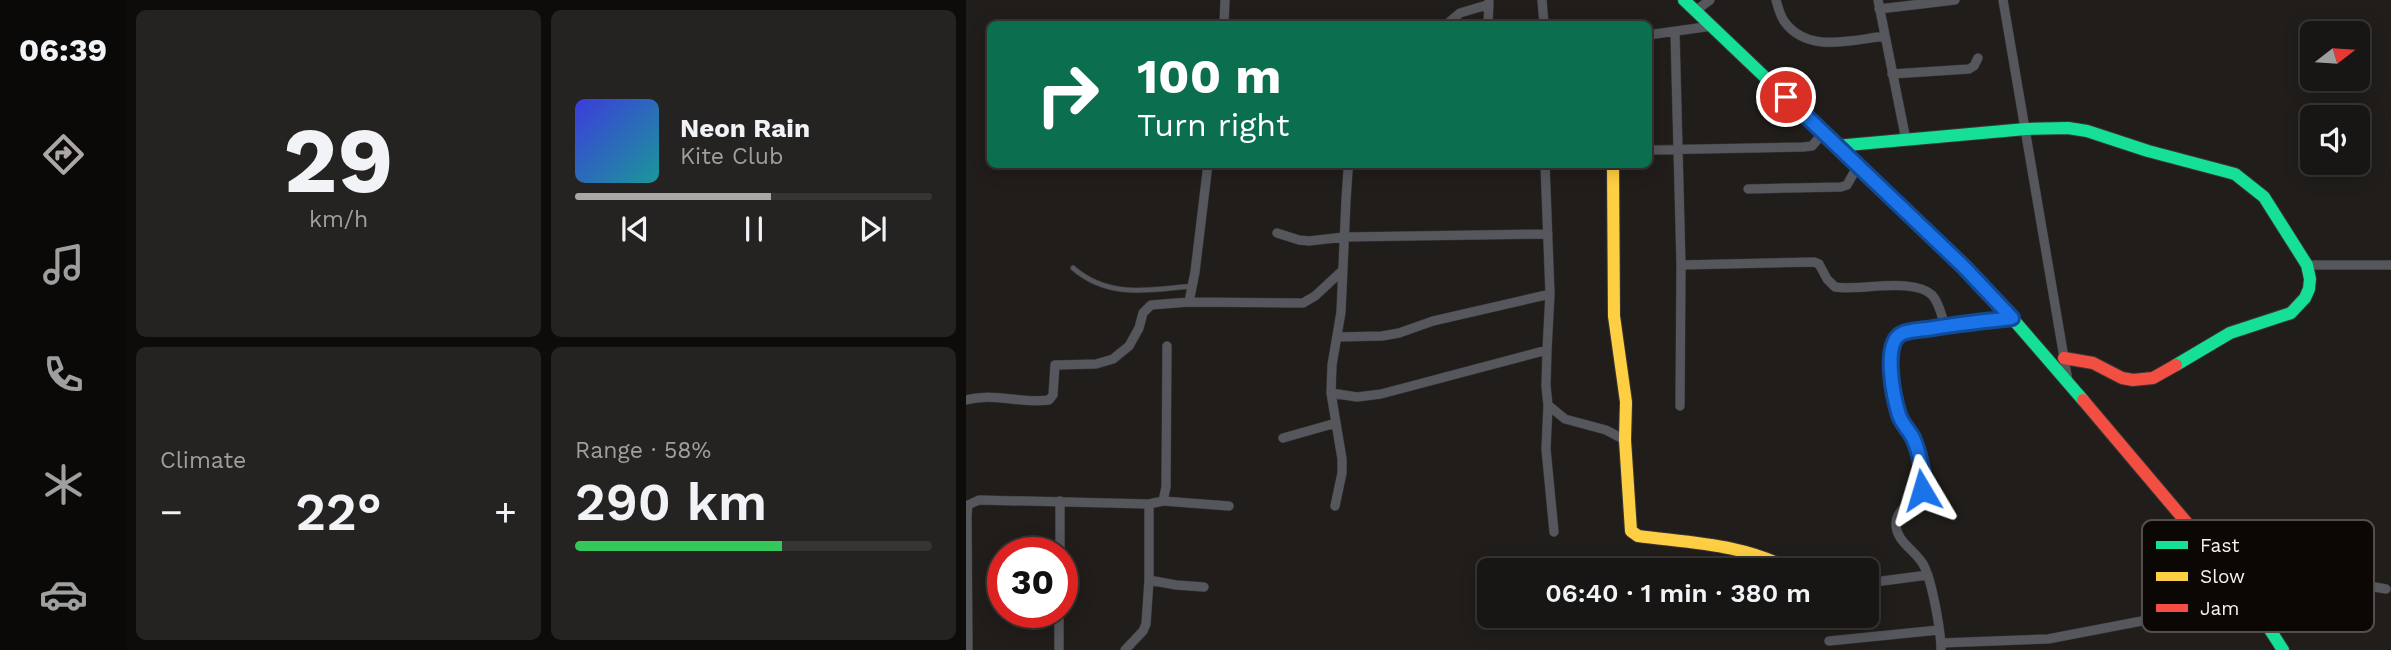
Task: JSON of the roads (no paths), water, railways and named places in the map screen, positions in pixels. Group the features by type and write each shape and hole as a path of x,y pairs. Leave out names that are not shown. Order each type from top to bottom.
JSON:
{"street":[{"path":"1224,21 1225,0"},
{"path":"1542,0 1544,21"},
{"path":"1684,0 1964,267 2012,318 2186,520"},
{"path":"1695,10 1710,0"},
{"path":"1776,0 1785,22 1793,31 1814,42 1828,43 1885,36"},
{"path":"1906,140 1879,4 1955,0"},
{"path":"2003,0 2068,386"},
{"path":"1451,21 1460,13 1489,3 1488,21"},
{"path":"1652,35 1712,26"},
{"path":"1675,32 1681,265 1680,406"},
{"path":"1892,74 1969,69 1978,58"},
{"path":"1836,146 2026,129 2067,128 2087,131 2148,151 2235,174 2264,197 2307,265 2309,289 2305,298 2291,313 2230,333 2153,378 2122,378 2093,363 2064,358"},
{"path":"1652,150 1803,147 1812,146 1822,133"},
{"path":"1748,189 1841,187 1847,185 1857,167"},
{"path":"1189,302 1208,168"},
{"path":"1335,506 1341,480 1342,459 1331,393 1332,365 1338,337 1349,168"},
{"path":"1545,168 1550,294 1546,449 1554,532"},
{"path":"1613,168 1614,316 1626,402 1625,440 1630,526 1634,534 1739,550 1768,558"},
{"path":"1277,233 1310,242 1344,237 1548,234"},
{"path":"1681,265 1814,262 1819,264 1835,287 1897,287 1925,291 1937,301 1945,326"},
{"path":"2307,265 2391,265"},
{"path":"966,400 986,395 1034,401 1049,400 1054,394 1055,365 1096,363 1113,359 1129,346 1139,328 1143,313 1151,305 1189,302 1303,303 1315,296 1343,270"},
{"path":"1338,337 1390,335 1433,321 1550,294"},
{"path":"2012,318 1904,333 1897,336 1891,348 1892,384 1899,414 1912,436 1924,478 1919,494 1898,517 1896,528 1903,542 1918,556 1928,575 1941,647 2048,639 2142,621"},
{"path":"1163,501 1166,487 1167,346"},
{"path":"1331,393 1357,397 1381,394 1547,350"},
{"path":"1548,405 1565,419 1606,430 1625,440"},
{"path":"1283,438 1336,424"},
{"path":"968,650 968,505 979,500 1149,504 1163,501 1228,506"},
{"path":"1060,501 1060,537"},
{"path":"1125,650 1146,624 1149,504"},
{"path":"1879,581 1928,575"},
{"path":"1149,580 1204,587"},
{"path":"2374,587 2386,589"},
{"path":"1059,628 1059,650"},
{"path":"1829,641 1939,630"},
{"path":"2271,632 2283,650"},
{"path":"2048,639 2050,650"}],"lane":[{"path":"1073,268 1086,279 1123,290 1193,286"}]}
